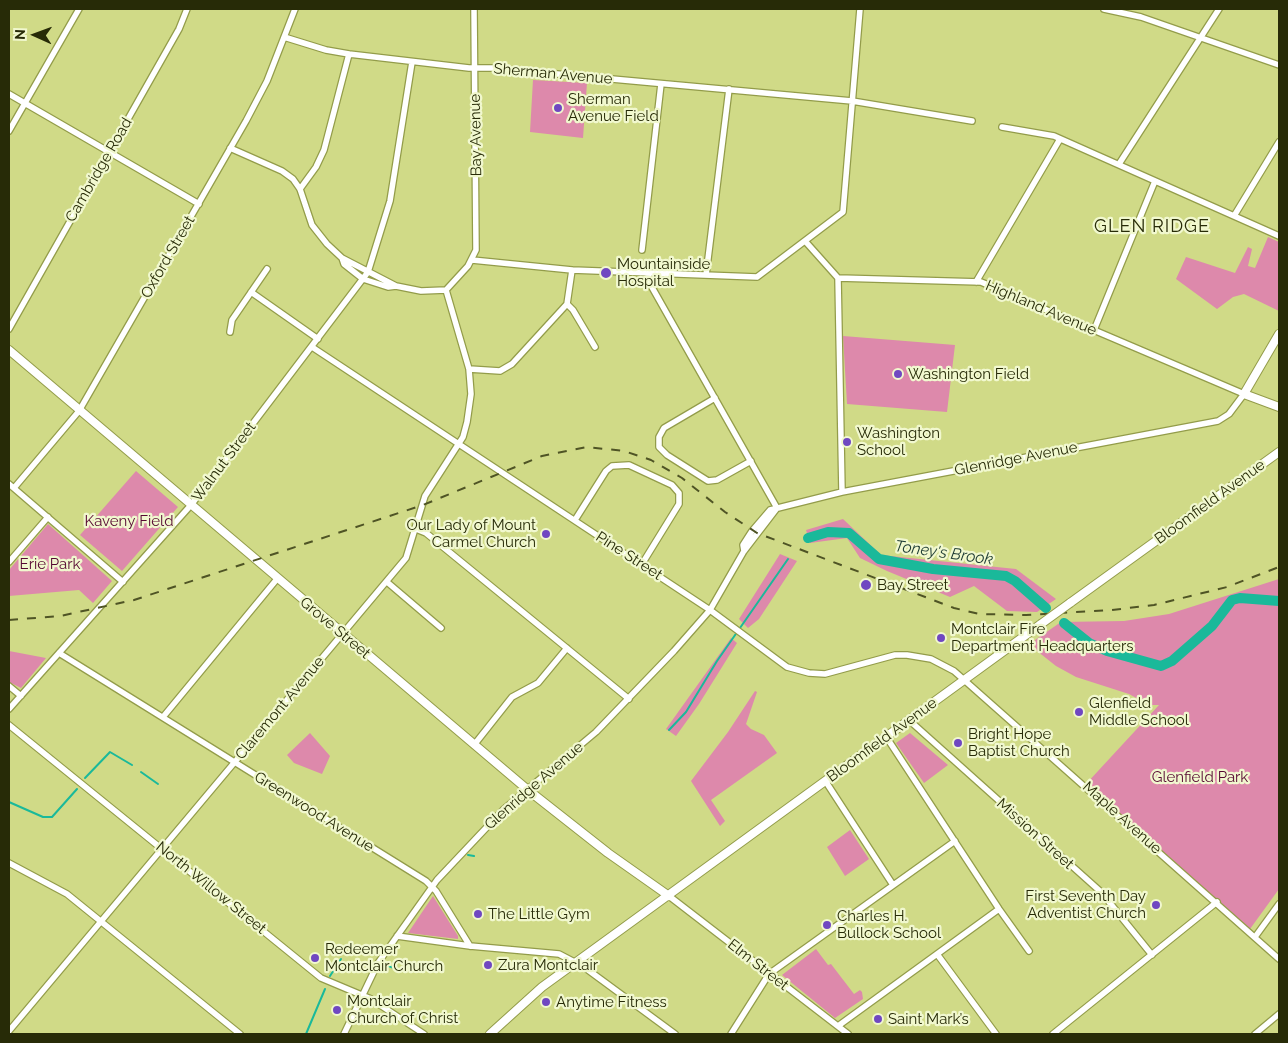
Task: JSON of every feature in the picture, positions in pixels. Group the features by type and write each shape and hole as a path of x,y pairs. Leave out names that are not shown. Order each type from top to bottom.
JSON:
{"main road":[{"path":"1244,394 1279,334"},
{"name":"Grove Street","path":"9,350 277,580 528,790 608,853 669,896"},
{"name":"Highland Avenue","path":"1244,394 1279,407"},
{"name":"Bloomfield Avenue","path":"490,1034 542,988 575,963 1279,452"}],"street":[{"path":"9,131 79,9"},
{"name":"Cambridge Road","path":"9,329 179,29 187,9"},
{"name":"Oxford Street","path":"14,488 79,411 199,204 267,81 295,9"},
{"name":"Bay Avenue","path":"472,260 477,244 474,9"},
{"path":"230,148 288,174 300,189 312,225 327,244 342,258 396,286 421,292 446,290 472,260 572,270 757,277 843,212 860,9"},
{"path":"1104,9 1122,12 1201,37 1279,65"},
{"path":"1119,164 1219,9"},
{"name":"Sherman Avenue","path":"284,37 349,54 412,62 852,101 972,120"},
{"path":"300,189 316,167 324,150 349,54"},
{"name":"Walnut Street","path":"9,709 191,506 368,272 390,201 412,62"},
{"path":"642,250 661,84"},
{"path":"706,275 729,89"},
{"path":"9,94 199,204"},
{"path":"1002,127 1060,139 1279,236"},
{"path":"976,282 1060,139"},
{"path":"1234,216 1279,142"},
{"path":"1094,330 1155,181"},
{"path":"805,241 838,278 842,492"},
{"path":"342,258 344,264 363,279 388,287 396,286"},
{"path":"230,332 232,320 267,269"},
{"path":"469,369 500,370 509,367 567,304 572,270"},
{"path":"648,273 649,282 777,508"},
{"name":"Highland Avenue","path":"838,278 981,282 1244,394"},
{"name":"Claremont Avenue","path":"9,1030 343,635 387,582 408,553 426,496 465,432 469,410 469,369 446,290"},
{"path":"252,292 318,339"},
{"path":"567,304 573,310 595,347"},
{"name":"Pine Street","path":"312,347 710,610 782,665 802,672 835,673 890,656 907,654 936,661 964,679"},
{"name":"Glenridge Avenue","path":"344,1034 378,963 432,886 468,844 504,809 596,732 629,699 710,610 744,551 777,508 842,492 1218,421 1229,414 1244,394"},
{"path":"715,398 667,426 661,432 658,442 662,451 708,481 717,480 751,461"},
{"path":"575,520 606,471 612,466 620,464 658,477 672,485 678,493 679,504 642,564"},
{"path":"9,484 122,582"},
{"path":"9,562 48,517"},
{"path":"416,529 426,533 629,699"},
{"path":"162,717 277,580"},
{"path":"387,582 441,628"},
{"path":"474,745 512,697 538,683 567,648"},
{"name":"Greenwood Avenue","path":"59,652 432,886 470,946"},
{"name":"Maple Avenue","path":"964,679 1279,959"},
{"path":"9,686 21,696"},
{"name":"Mission Street","path":"910,721 1101,892 1152,955"},
{"name":"North Willow Street","path":"9,725 321,978 363,994 424,1034"},
{"path":"887,738 999,909 1029,951"},
{"path":"826,782 893,885"},
{"path":"731,1034 769,974 955,841"},
{"path":"9,863 67,894 240,1034"},
{"name":"Elm Street","path":"669,896 848,1034"},
{"path":"1053,1034 1217,902"},
{"path":"1255,938 1279,904"},
{"path":"838,1026 999,909"},
{"path":"397,936 470,946 552,953 584,967 675,1034"},
{"path":"937,954 996,1034"},
{"path":"1255,1034 1279,1014"},
{"path":"9,1030 16,1034"}],"green space":[{"name":"Sherman Avenue Field","path":"533,80 587,83 583,138 530,132"},
{"path":"1268,237 1279,242 1279,311 1244,294 1233,297 1217,309 1176,279 1186,257 1235,273 1248,247 1252,249 1248,266 1255,268"},
{"name":"Washington Field","path":"843,336 955,345 947,412 847,404"},
{"name":"Kaveny Field","path":"136,471 178,507 122,571 80,535"},
{"path":"843,519 881,555 1016,569 1056,599 1037,612 1007,611 974,586 950,597 887,571 860,558 847,538 810,543 806,530"},
{"name":"Erie Park","path":"48,524 112,581 93,603 79,590 9,596 9,570"},
{"path":"780,554 797,561 759,619 748,628 739,619"},
{"name":"Glenfield Park","path":"1279,579 1279,889 1250,929 1086,784 1159,705 1149,705 1129,694 1076,677 1056,666 1037,651 1034,645 1035,640 1061,622 1124,621 1169,614"},
{"path":"731,638 737,643 699,704 676,736 666,729"},
{"path":"9,651 46,658 21,688 9,682"},
{"path":"755,691 757,692 746,724 751,729 764,735 777,753 711,800 725,821 720,826 691,781 728,732"},
{"path":"310,733 330,756 322,774 294,763 287,755"},
{"path":"910,733 948,765 924,783 896,743"},
{"path":"850,830 869,859 845,876 827,847"},
{"path":"433,896 458,936 458,939 408,933"},
{"path":"816,949 828,965 831,964 854,994 860,990 862,992 863,999 835,1018 782,975"}],"waterway":[{"name":"Toney's Brook","path":"808,538 828,532 849,533 879,559 933,569 1006,576 1015,581 1046,608"},
{"name":"Toney's Brook","path":"669,730 686,712 717,661 788,559"},
{"name":"Toney's Brook","path":"1064,623 1089,643 1107,651 1161,666 1172,661 1212,626 1232,600 1240,598 1279,601"},
{"name":"Toney's Brook","path":"85,778 110,752 132,765"},
{"name":"Toney's Brook","path":"141,772 158,784"},
{"name":"Toney's Brook","path":"9,802 43,817 52,817 77,789"},
{"name":"Toney's Brook","path":"468,855 474,856"},
{"path":"330,976 341,959"},
{"path":"386,965 399,970"},
{"path":"306,1034 325,989"}],"railway":[{"path":"9,620 60,616 134,600 423,505 542,456 587,447 624,451 651,460 682,478 725,512 757,533 954,608 979,614 1026,615 1112,610 1154,605 1227,587 1279,567"}],"place":[{"name":"Sherman Avenue Field","path":"558,108"},
{"name":"Mountainside Hospital","path":"606,273"},
{"name":"Washington Field","path":"898,374"},
{"name":"Washington School","path":"847,442"},
{"name":"Our Lady of Mount Carmel Church","path":"546,534"},
{"name":"Bay Street","path":"866,585"},
{"name":"Montclair Fire Department Headquarters","path":"941,638"},
{"name":"Glenfield Middle School","path":"1079,712"},
{"name":"Bright Hope Baptist Church","path":"958,743"},
{"name":"First Seventh Day Adventist Church","path":"1156,905"},
{"name":"The Little Gym","path":"478,914"},
{"name":"Charles H. Bullock School","path":"827,925"},
{"name":"Redeemer Montclair Church","path":"315,958"},
{"name":"Zura Montclair","path":"488,965"},
{"name":"Anytime Fitness","path":"546,1002"},
{"name":"Montclair Church of Christ","path":"337,1010"},
{"name":"Saint Mark’s","path":"878,1019"}],"district":[{"name":"GLEN RIDGE","path":"1152,227"}]}
